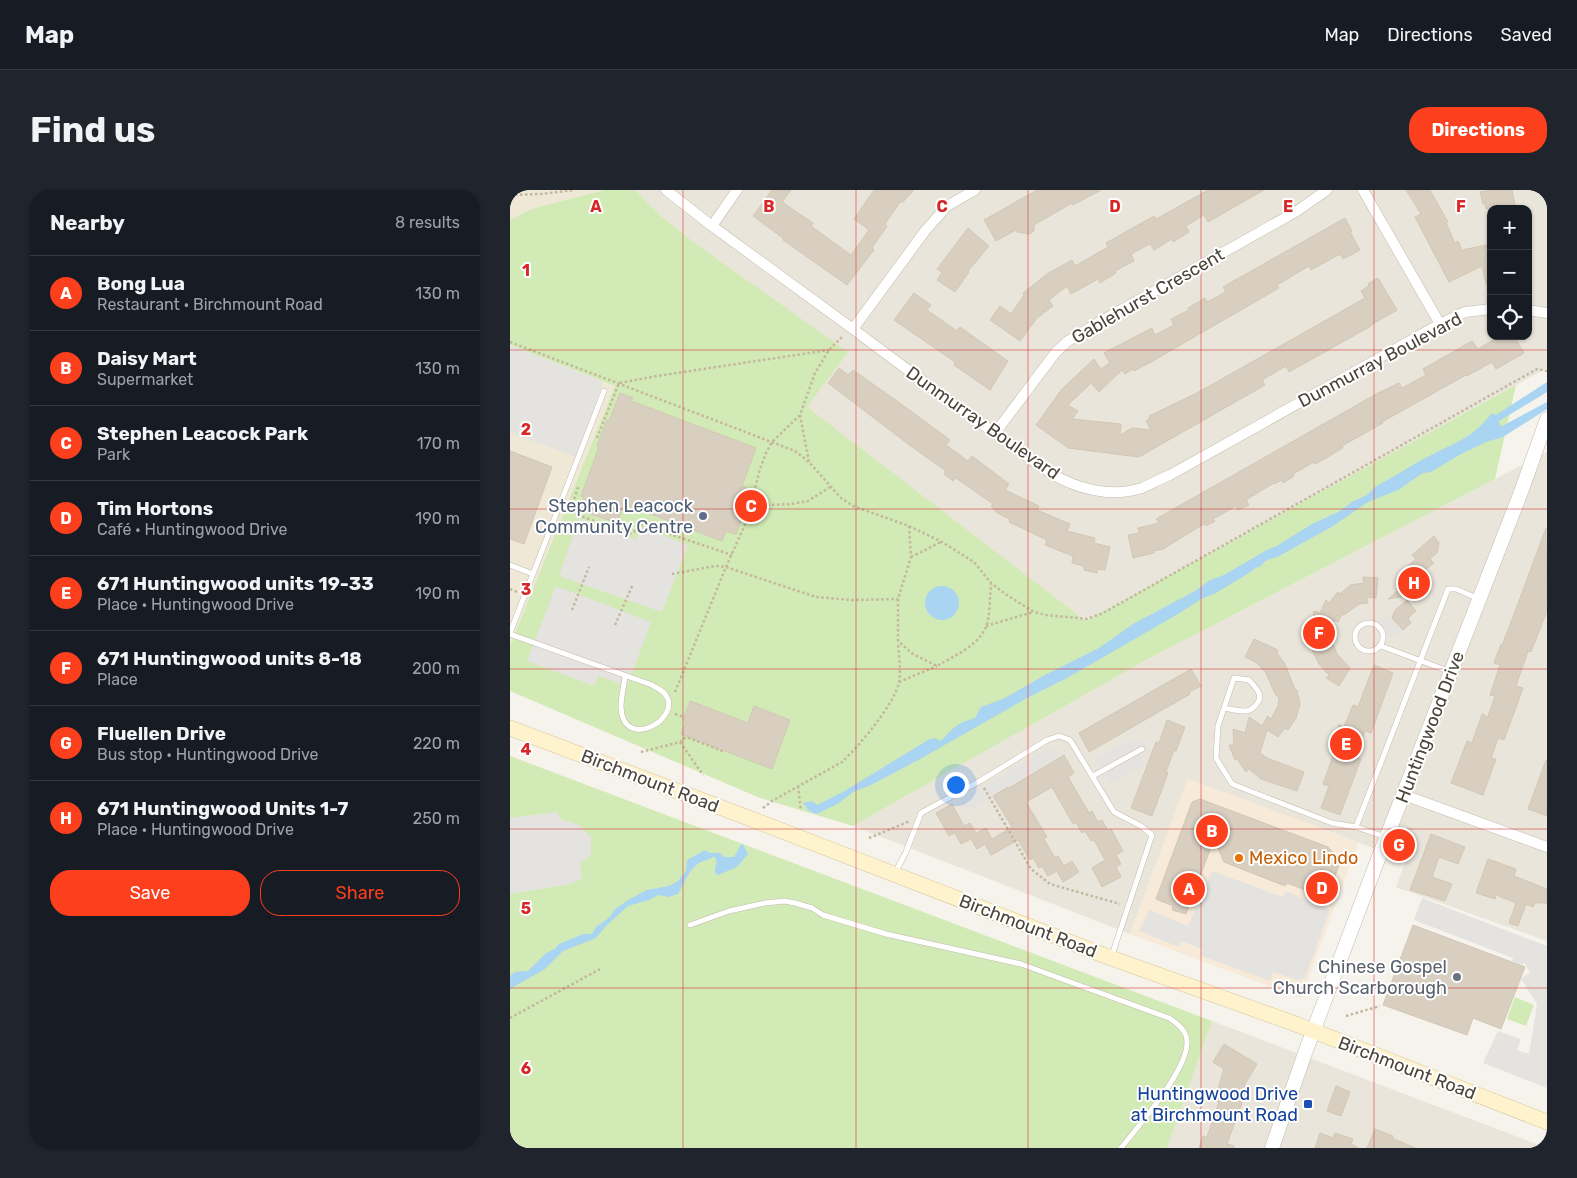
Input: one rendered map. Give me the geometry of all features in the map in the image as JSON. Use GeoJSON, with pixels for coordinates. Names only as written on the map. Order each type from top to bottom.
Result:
{"type":"FeatureCollection","features":[{"type":"Feature","properties":{"kind":"main road","name":"Birchmount Road"},"geometry":{"type":"LineString","coordinates":[[510,728],[750,818],[1111,958],[1313,1032],[1547,1122]]}},
{"type":"Feature","properties":{"kind":"street","name":"Dunmurray Boulevard"},"geometry":{"type":"LineString","coordinates":[[666,190],[940,394],[1049,472],[1071,484],[1094,491],[1111,492],[1139,488],[1170,475],[1440,324],[1465,312],[1487,309]]}},
{"type":"Feature","properties":{"kind":"street"},"geometry":{"type":"LineString","coordinates":[[712,226],[737,190]]}},
{"type":"Feature","properties":{"kind":"street"},"geometry":{"type":"LineString","coordinates":[[853,329],[925,231],[947,206],[976,190]]}},
{"type":"Feature","properties":{"kind":"street","name":"Gablehurst Crescent"},"geometry":{"type":"LineString","coordinates":[[995,433],[1056,352],[1068,341],[1297,211],[1328,190]]}},
{"type":"Feature","properties":{"kind":"street"},"geometry":{"type":"LineString","coordinates":[[1364,190],[1440,324]]}},
{"type":"Feature","properties":{"kind":"street"},"geometry":{"type":"LineString","coordinates":[[1532,310],[1547,312]]}},
{"type":"Feature","properties":{"kind":"street","name":"Huntingwood Drive"},"geometry":{"type":"LineString","coordinates":[[1272,1148],[1313,1032],[1521,492],[1547,419]]}},
{"type":"Feature","properties":{"kind":"street"},"geometry":{"type":"LineString","coordinates":[[1404,795],[1547,848]]}},
{"type":"Feature","properties":{"kind":"lane"},"geometry":{"type":"LineString","coordinates":[[604,391],[510,633],[652,685],[664,693],[668,707],[666,712],[657,724],[647,730],[637,730],[628,724],[623,717],[621,707],[625,676]]}},
{"type":"Feature","properties":{"kind":"lane"},"geometry":{"type":"LineString","coordinates":[[510,565],[533,574]]}},
{"type":"Feature","properties":{"kind":"lane"},"geometry":{"type":"LineString","coordinates":[[1356,828],[1448,588],[1456,589],[1480,599]]}},
{"type":"Feature","properties":{"kind":"lane"},"geometry":{"type":"LineString","coordinates":[[1371,623],[1380,627],[1384,636],[1381,646],[1373,651],[1363,650],[1356,643],[1356,633],[1362,626],[1371,623]]}},
{"type":"Feature","properties":{"kind":"lane"},"geometry":{"type":"LineString","coordinates":[[1381,646],[1451,672]]}},
{"type":"Feature","properties":{"kind":"lane"},"geometry":{"type":"LineString","coordinates":[[1224,708],[1244,711],[1252,710],[1260,696],[1258,689],[1249,680],[1234,678],[1224,708],[1218,726],[1216,758],[1232,784],[1332,823],[1387,837]]}},
{"type":"Feature","properties":{"kind":"lane"},"geometry":{"type":"LineString","coordinates":[[894,875],[906,852],[921,813],[980,781],[1047,740],[1059,736],[1070,740],[1114,812],[1141,826],[1152,835],[1111,958]]}},
{"type":"Feature","properties":{"kind":"lane"},"geometry":{"type":"LineString","coordinates":[[1093,776],[1142,749]]}},
{"type":"Feature","properties":{"kind":"lane"},"geometry":{"type":"LineString","coordinates":[[690,925],[729,911],[765,903],[784,901],[796,903],[812,908],[822,915],[886,934],[1021,964],[1169,1018],[1179,1025],[1185,1033],[1187,1042],[1185,1053],[1169,1085],[1121,1148]]}},
{"type":"Feature","properties":{"kind":"path"},"geometry":{"type":"LineString","coordinates":[[510,195],[574,190]]}},
{"type":"Feature","properties":{"kind":"path"},"geometry":{"type":"LineString","coordinates":[[668,707],[747,520],[760,469],[772,442],[800,415],[815,373],[828,350],[837,340],[853,329]]}},
{"type":"Feature","properties":{"kind":"path"},"geometry":{"type":"LineString","coordinates":[[510,342],[795,451],[809,462],[841,498],[853,506],[908,526],[942,542],[974,562],[992,583],[1034,612],[1046,615],[1087,618],[1103,613],[1537,369],[1547,371]]}},
{"type":"Feature","properties":{"kind":"path"},"geometry":{"type":"LineString","coordinates":[[620,383],[828,350]]}},
{"type":"Feature","properties":{"kind":"path"},"geometry":{"type":"LineString","coordinates":[[594,445],[620,383]]}},
{"type":"Feature","properties":{"kind":"path"},"geometry":{"type":"LineString","coordinates":[[800,415],[809,462]]}},
{"type":"Feature","properties":{"kind":"path"},"geometry":{"type":"LineString","coordinates":[[580,480],[572,506],[581,516],[629,534],[634,532],[639,525],[643,525],[732,555]]}},
{"type":"Feature","properties":{"kind":"path"},"geometry":{"type":"LineString","coordinates":[[752,506],[808,501],[830,487]]}},
{"type":"Feature","properties":{"kind":"path"},"geometry":{"type":"LineString","coordinates":[[750,818],[772,801],[842,762],[851,754],[883,713],[896,692],[899,682],[898,599],[911,558],[911,541],[908,526]]}},
{"type":"Feature","properties":{"kind":"path"},"geometry":{"type":"LineString","coordinates":[[911,558],[942,542]]}},
{"type":"Feature","properties":{"kind":"path"},"geometry":{"type":"LineString","coordinates":[[672,574],[715,566],[726,567],[816,597],[852,600],[898,599]]}},
{"type":"Feature","properties":{"kind":"path"},"geometry":{"type":"LineString","coordinates":[[572,610],[589,567]]}},
{"type":"Feature","properties":{"kind":"path"},"geometry":{"type":"LineString","coordinates":[[899,682],[937,666],[967,648],[978,638],[986,626],[992,583]]}},
{"type":"Feature","properties":{"kind":"path"},"geometry":{"type":"LineString","coordinates":[[615,625],[633,584]]}},
{"type":"Feature","properties":{"kind":"path"},"geometry":{"type":"LineString","coordinates":[[986,626],[1034,612]]}},
{"type":"Feature","properties":{"kind":"path"},"geometry":{"type":"LineString","coordinates":[[898,641],[913,654],[937,666]]}},
{"type":"Feature","properties":{"kind":"path"},"geometry":{"type":"LineString","coordinates":[[641,752],[680,742],[686,737],[726,752]]}},
{"type":"Feature","properties":{"kind":"path"},"geometry":{"type":"LineString","coordinates":[[680,742],[703,776]]}},
{"type":"Feature","properties":{"kind":"path"},"geometry":{"type":"LineString","coordinates":[[980,781],[1031,869],[1050,884],[1128,906]]}},
{"type":"Feature","properties":{"kind":"path"},"geometry":{"type":"LineString","coordinates":[[798,786],[801,811]]}},
{"type":"Feature","properties":{"kind":"path"},"geometry":{"type":"LineString","coordinates":[[869,838],[907,821],[916,822]]}},
{"type":"Feature","properties":{"kind":"path"},"geometry":{"type":"LineString","coordinates":[[510,1018],[602,968]]}},
{"type":"Feature","properties":{"kind":"path"},"geometry":{"type":"LineString","coordinates":[[1346,1016],[1380,1006]]}},
{"type":"Feature","properties":{"kind":"shaded area"},"geometry":{"type":"Polygon","coordinates":[[[510,190],[604,190],[531,209],[510,220],[510,190]]]}},
{"type":"Feature","properties":{"kind":"shaded area"},"geometry":{"type":"Polygon","coordinates":[[[635,190],[1547,190],[1547,368],[1086,621],[806,407],[847,352],[699,246],[661,216],[635,190]]]}},
{"type":"Feature","properties":{"kind":"shaded area"},"geometry":{"type":"Polygon","coordinates":[[[510,345],[615,386],[510,646],[510,345]]]}},
{"type":"Feature","properties":{"kind":"shaded area"},"geometry":{"type":"Polygon","coordinates":[[[510,345],[603,382],[577,457],[510,433],[510,345]]]}},
{"type":"Feature","properties":{"kind":"shaded area"},"geometry":{"type":"Polygon","coordinates":[[[1547,452],[1547,941],[1396,887],[1406,860],[1188,779],[1130,934],[853,826],[1148,659],[1547,452]]]}},
{"type":"Feature","properties":{"kind":"shaded area"},"geometry":{"type":"Polygon","coordinates":[[[579,518],[636,540],[642,527],[688,545],[662,612],[559,576],[579,518]]]}},
{"type":"Feature","properties":{"kind":"shaded area"},"geometry":{"type":"Polygon","coordinates":[[[556,586],[651,622],[627,686],[599,676],[594,686],[527,661],[556,586]]]}},
{"type":"Feature","properties":{"kind":"shaded area"},"geometry":{"type":"Polygon","coordinates":[[[1388,615],[1402,631],[1390,638],[1377,621],[1388,615]]]}},
{"type":"Feature","properties":{"kind":"shaded area"},"geometry":{"type":"Polygon","coordinates":[[[1132,738],[1136,743],[1144,739],[1150,750],[1140,755],[1146,765],[1111,784],[1096,758],[1132,738]]]}},
{"type":"Feature","properties":{"kind":"shaded area"},"geometry":{"type":"Polygon","coordinates":[[[1052,746],[1059,757],[967,812],[960,800],[1052,746]]]}},
{"type":"Feature","properties":{"kind":"shaded area"},"geometry":{"type":"Polygon","coordinates":[[[1188,779],[1359,842],[1301,998],[1130,934],[1188,779]]]}},
{"type":"Feature","properties":{"kind":"shaded area"},"geometry":{"type":"Polygon","coordinates":[[[557,812],[560,819],[579,825],[591,837],[591,856],[580,863],[582,879],[570,884],[510,894],[510,818],[557,812]]]}},
{"type":"Feature","properties":{"kind":"shaded area"},"geometry":{"type":"Polygon","coordinates":[[[1212,871],[1283,897],[1286,891],[1330,910],[1305,978],[1297,980],[1273,972],[1270,981],[1200,955],[1202,949],[1181,941],[1179,947],[1139,931],[1149,910],[1188,926],[1212,871]]]}},
{"type":"Feature","properties":{"kind":"shaded area"},"geometry":{"type":"Polygon","coordinates":[[[1422,898],[1547,946],[1547,1088],[1483,1063],[1498,1031],[1521,1039],[1517,1050],[1529,1054],[1537,1004],[1521,979],[1530,972],[1524,963],[1522,965],[1512,961],[1513,958],[1414,920],[1422,898]]]}},
{"type":"Feature","properties":{"kind":"shaded area"},"geometry":{"type":"Polygon","coordinates":[[[1212,1021],[1547,1148],[1167,1148],[1212,1021]]]}},
{"type":"Feature","properties":{"kind":"green space"},"geometry":{"type":"Polygon","coordinates":[[[604,190],[635,190],[661,216],[699,246],[848,352],[807,407],[1086,621],[1516,385],[1495,479],[1148,659],[853,826],[760,798],[510,691],[510,646],[615,386],[510,345],[510,220],[531,209],[604,190]]]}},
{"type":"Feature","properties":{"kind":"green space"},"geometry":{"type":"Polygon","coordinates":[[[510,756],[1212,1021],[1167,1148],[510,1148],[510,756]]]}},
{"type":"Feature","properties":{"kind":"green space"},"geometry":{"type":"Polygon","coordinates":[[[1515,997],[1534,1005],[1526,1026],[1507,1019],[1515,997]]]}},
{"type":"Feature","properties":{"kind":"water"},"geometry":{"type":"Polygon","coordinates":[[[1547,382],[1547,392],[1499,421],[1500,425],[1502,426],[1547,402],[1547,409],[1503,437],[1486,442],[1461,454],[1431,472],[1423,473],[1398,490],[1368,502],[1333,526],[1279,556],[1265,561],[1261,566],[1216,593],[1201,599],[1067,678],[1027,698],[920,759],[869,786],[853,792],[839,803],[817,814],[809,811],[803,803],[812,801],[817,805],[843,792],[928,740],[934,738],[941,741],[956,726],[975,718],[981,707],[1003,699],[1099,648],[1133,624],[1195,591],[1210,580],[1224,575],[1312,524],[1340,511],[1352,502],[1367,495],[1375,487],[1466,437],[1479,428],[1492,413],[1496,415],[1547,382]]]}},
{"type":"Feature","properties":{"kind":"water"},"geometry":{"type":"Polygon","coordinates":[[[942,586],[954,591],[959,603],[954,615],[942,620],[930,615],[925,603],[930,591],[942,586]]]}},
{"type":"Feature","properties":{"kind":"water"},"geometry":{"type":"Polygon","coordinates":[[[742,843],[748,854],[737,867],[718,875],[715,873],[717,863],[715,857],[699,863],[690,873],[678,894],[668,897],[658,895],[649,900],[628,906],[596,938],[563,951],[545,969],[510,989],[510,976],[515,972],[528,971],[546,953],[555,949],[559,944],[583,934],[592,934],[596,927],[610,917],[614,910],[628,900],[647,890],[669,886],[678,881],[686,871],[687,860],[705,850],[710,853],[720,853],[724,857],[734,857],[742,843]]]}},
{"type":"Feature","properties":{"kind":"building"},"geometry":{"type":"Polygon","coordinates":[[[772,190],[791,190],[782,202],[813,223],[811,226],[851,255],[869,230],[854,219],[874,190],[914,190],[902,203],[901,201],[885,224],[887,226],[872,248],[874,250],[847,285],[783,240],[753,216],[772,190]]]}},
{"type":"Feature","properties":{"kind":"building"},"geometry":{"type":"Polygon","coordinates":[[[1037,190],[1101,190],[1073,205],[1072,203],[1034,225],[1034,231],[1029,234],[1017,232],[1016,230],[996,241],[984,220],[1037,190]]]}},
{"type":"Feature","properties":{"kind":"building"},"geometry":{"type":"Polygon","coordinates":[[[1208,190],[1264,190],[1208,222],[1204,215],[1186,226],[1189,232],[1173,242],[1172,239],[1154,250],[1150,244],[1131,254],[1134,261],[1115,271],[1116,273],[1100,283],[1098,279],[1071,294],[1067,286],[1049,300],[1053,306],[1037,318],[1020,341],[990,320],[1000,306],[1011,314],[1024,295],[1023,293],[1047,274],[1072,260],[1075,266],[1108,247],[1106,243],[1154,216],[1156,219],[1208,190]]]}},
{"type":"Feature","properties":{"kind":"building"},"geometry":{"type":"Polygon","coordinates":[[[1406,190],[1430,190],[1448,222],[1446,223],[1455,243],[1458,241],[1462,250],[1487,245],[1487,284],[1482,266],[1449,282],[1415,217],[1421,214],[1406,190]]]}},
{"type":"Feature","properties":{"kind":"building"},"geometry":{"type":"Polygon","coordinates":[[[1512,190],[1515,205],[1487,205],[1486,209],[1480,192],[1512,190]]]}},
{"type":"Feature","properties":{"kind":"building"},"geometry":{"type":"Polygon","coordinates":[[[1345,218],[1360,250],[1343,259],[1340,254],[1311,270],[1309,266],[1277,285],[1279,288],[1151,362],[1125,374],[1122,370],[1099,392],[1091,383],[1068,405],[1078,411],[1072,419],[1121,424],[1120,435],[1132,428],[1151,430],[1146,421],[1150,418],[1149,416],[1197,393],[1365,298],[1361,291],[1378,278],[1397,310],[1289,372],[1286,366],[1262,380],[1265,385],[1139,457],[1068,448],[1036,425],[1062,389],[1094,359],[1101,369],[1110,363],[1104,353],[1152,328],[1155,335],[1174,325],[1171,319],[1189,310],[1188,308],[1205,298],[1207,302],[1226,292],[1223,287],[1345,218]]]}},
{"type":"Feature","properties":{"kind":"building"},"geometry":{"type":"Polygon","coordinates":[[[968,228],[989,246],[968,271],[955,292],[937,280],[942,272],[937,269],[968,228]]]}},
{"type":"Feature","properties":{"kind":"building"},"geometry":{"type":"Polygon","coordinates":[[[914,293],[931,305],[927,310],[957,331],[960,327],[1008,361],[990,390],[954,365],[955,362],[894,320],[914,293]]]}},
{"type":"Feature","properties":{"kind":"building"},"geometry":{"type":"Polygon","coordinates":[[[1493,340],[1503,340],[1504,342],[1516,340],[1524,353],[1496,369],[1492,362],[1466,375],[1382,422],[1326,458],[1315,464],[1314,462],[1293,474],[1294,476],[1283,483],[1282,480],[1274,483],[1246,500],[1249,505],[1238,510],[1236,506],[1213,519],[1215,521],[1206,526],[1205,524],[1202,525],[1163,549],[1133,558],[1128,535],[1139,533],[1138,528],[1159,523],[1156,519],[1378,393],[1399,383],[1402,388],[1426,375],[1423,369],[1472,341],[1478,349],[1493,340]]]}},
{"type":"Feature","properties":{"kind":"building"},"geometry":{"type":"Polygon","coordinates":[[[839,368],[848,375],[853,370],[904,406],[950,440],[946,445],[968,461],[972,456],[1009,484],[1005,490],[1039,506],[1037,510],[1070,524],[1067,531],[1095,538],[1094,543],[1110,547],[1105,570],[1098,569],[1097,573],[1084,570],[1084,566],[1072,563],[1073,556],[1045,545],[1047,540],[1009,522],[1010,519],[997,513],[991,506],[993,504],[956,478],[953,481],[944,474],[946,471],[828,383],[839,368]]]}},
{"type":"Feature","properties":{"kind":"building"},"geometry":{"type":"Polygon","coordinates":[[[620,393],[633,398],[631,401],[756,448],[742,486],[753,491],[736,534],[726,531],[722,541],[624,504],[617,523],[579,510],[584,497],[581,496],[599,447],[597,446],[620,393]]]}},
{"type":"Feature","properties":{"kind":"building"},"geometry":{"type":"Polygon","coordinates":[[[510,451],[552,467],[524,544],[510,539],[510,451]]]}},
{"type":"Feature","properties":{"kind":"building"},"geometry":{"type":"Polygon","coordinates":[[[1546,528],[1547,611],[1531,652],[1528,651],[1516,686],[1523,688],[1504,740],[1498,738],[1491,758],[1496,759],[1483,795],[1451,783],[1467,741],[1472,743],[1482,714],[1488,717],[1495,696],[1490,695],[1500,665],[1494,663],[1546,528]]]}},
{"type":"Feature","properties":{"kind":"building"},"geometry":{"type":"Polygon","coordinates":[[[1434,536],[1439,543],[1437,553],[1430,559],[1434,563],[1425,570],[1430,575],[1421,582],[1425,587],[1417,594],[1388,599],[1407,583],[1403,579],[1412,572],[1407,567],[1416,559],[1412,555],[1434,536]]]}},
{"type":"Feature","properties":{"kind":"building"},"geometry":{"type":"Polygon","coordinates":[[[1363,577],[1378,578],[1376,598],[1367,597],[1368,603],[1359,604],[1344,615],[1342,614],[1338,622],[1334,620],[1330,636],[1337,654],[1350,668],[1339,686],[1326,678],[1329,675],[1319,664],[1313,652],[1308,639],[1309,624],[1313,625],[1314,611],[1320,613],[1326,600],[1329,603],[1338,592],[1340,594],[1350,585],[1364,583],[1363,577]]]}},
{"type":"Feature","properties":{"kind":"building"},"geometry":{"type":"Polygon","coordinates":[[[1407,600],[1416,611],[1408,618],[1411,623],[1403,630],[1392,618],[1395,610],[1407,600]]]}},
{"type":"Feature","properties":{"kind":"building"},"geometry":{"type":"Polygon","coordinates":[[[1254,639],[1278,650],[1277,653],[1285,664],[1295,690],[1297,690],[1300,704],[1296,718],[1288,730],[1285,728],[1278,737],[1267,730],[1260,753],[1267,758],[1304,772],[1297,791],[1261,779],[1249,769],[1246,772],[1237,759],[1235,760],[1229,745],[1234,745],[1233,729],[1245,733],[1249,717],[1262,726],[1268,716],[1271,719],[1278,706],[1279,698],[1275,694],[1266,673],[1257,663],[1245,657],[1254,639]]]}},
{"type":"Feature","properties":{"kind":"building"},"geometry":{"type":"Polygon","coordinates":[[[1374,665],[1393,673],[1371,733],[1365,731],[1355,757],[1361,759],[1340,815],[1321,808],[1329,786],[1323,784],[1335,750],[1330,748],[1339,725],[1344,727],[1353,705],[1358,707],[1374,665]]]}},
{"type":"Feature","properties":{"kind":"building"},"geometry":{"type":"Polygon","coordinates":[[[1191,669],[1201,686],[1089,752],[1079,733],[1191,669]]]}},
{"type":"Feature","properties":{"kind":"building"},"geometry":{"type":"Polygon","coordinates":[[[690,701],[748,723],[754,706],[790,720],[772,769],[681,734],[686,721],[683,720],[690,701]]]}},
{"type":"Feature","properties":{"kind":"building"},"geometry":{"type":"Polygon","coordinates":[[[1167,720],[1185,727],[1176,751],[1174,750],[1166,772],[1168,773],[1152,816],[1131,808],[1156,742],[1159,743],[1167,720]]]}},
{"type":"Feature","properties":{"kind":"building"},"geometry":{"type":"Polygon","coordinates":[[[1064,755],[1074,773],[1068,777],[1089,813],[1092,811],[1098,822],[1102,820],[1108,831],[1111,829],[1123,851],[1116,855],[1121,864],[1116,867],[1121,877],[1102,887],[1092,868],[1105,860],[1094,840],[1091,841],[1085,831],[1082,833],[1076,822],[1073,824],[1052,787],[1026,802],[1047,837],[1044,839],[1055,858],[1058,856],[1064,866],[1072,861],[1079,872],[1063,882],[1057,871],[1048,876],[1042,866],[1039,868],[1033,858],[1030,860],[1018,840],[991,855],[985,844],[977,849],[971,839],[961,844],[955,833],[949,836],[936,813],[952,804],[964,826],[970,823],[976,833],[986,828],[992,839],[1012,827],[993,796],[1064,755]]]}},
{"type":"Feature","properties":{"kind":"building"},"geometry":{"type":"Polygon","coordinates":[[[1547,761],[1547,816],[1528,809],[1547,761]]]}},
{"type":"Feature","properties":{"kind":"building"},"geometry":{"type":"Polygon","coordinates":[[[1200,799],[1328,847],[1341,860],[1327,898],[1287,883],[1285,886],[1224,862],[1214,839],[1186,914],[1172,910],[1173,906],[1156,899],[1192,802],[1200,799]]]}},
{"type":"Feature","properties":{"kind":"building"},"geometry":{"type":"Polygon","coordinates":[[[1431,834],[1465,847],[1458,864],[1439,857],[1432,877],[1452,884],[1445,901],[1410,890],[1431,834]]]}},
{"type":"Feature","properties":{"kind":"building"},"geometry":{"type":"Polygon","coordinates":[[[1488,859],[1516,869],[1514,876],[1547,889],[1547,903],[1535,903],[1533,907],[1526,904],[1518,926],[1509,923],[1516,903],[1496,895],[1495,899],[1476,893],[1488,859]]]}},
{"type":"Feature","properties":{"kind":"building","name":"Chinese Gospel Church Scarborough"},"geometry":{"type":"Polygon","coordinates":[[[1413,925],[1525,967],[1501,1029],[1473,1018],[1467,1035],[1383,1005],[1413,925]]]}},
{"type":"Feature","properties":{"kind":"building"},"geometry":{"type":"Polygon","coordinates":[[[1224,1044],[1257,1064],[1244,1086],[1248,1087],[1227,1144],[1234,1146],[1234,1148],[1199,1148],[1203,1136],[1207,1137],[1219,1102],[1214,1101],[1224,1069],[1213,1062],[1224,1044]]]}},
{"type":"Feature","properties":{"kind":"building"},"geometry":{"type":"Polygon","coordinates":[[[1336,1086],[1350,1092],[1341,1116],[1327,1111],[1336,1086]]]}},
{"type":"Feature","properties":{"kind":"building"},"geometry":{"type":"Polygon","coordinates":[[[1375,1129],[1393,1136],[1392,1138],[1415,1148],[1367,1148],[1375,1129]]]}},
{"type":"Feature","properties":{"kind":"building"},"geometry":{"type":"Polygon","coordinates":[[[1320,1133],[1333,1138],[1335,1133],[1353,1139],[1351,1144],[1357,1148],[1315,1148],[1320,1133]]]}},
{"type":"Feature","properties":{"kind":"place","name":"Stephen Leacock Park"},"geometry":{"type":"Point","coordinates":[751,506]}},
{"type":"Feature","properties":{"kind":"place","name":"Stephen Leacock Community Centre"},"geometry":{"type":"Point","coordinates":[703,516]}},
{"type":"Feature","properties":{"kind":"place","name":"671 Huntingwood Units 1-7"},"geometry":{"type":"Point","coordinates":[1414,583]}},
{"type":"Feature","properties":{"kind":"place","name":"671 Huntingwood units 8-18"},"geometry":{"type":"Point","coordinates":[1319,633]}},
{"type":"Feature","properties":{"kind":"place","name":"671 Huntingwood units 19-33"},"geometry":{"type":"Point","coordinates":[1346,744]}},
{"type":"Feature","properties":{"kind":"place","name":"Daisy Mart"},"geometry":{"type":"Point","coordinates":[1212,831]}},
{"type":"Feature","properties":{"kind":"place","name":"Fluellen Drive"},"geometry":{"type":"Point","coordinates":[1399,845]}},
{"type":"Feature","properties":{"kind":"place","name":"Mexico Lindo"},"geometry":{"type":"Point","coordinates":[1239,858]}},
{"type":"Feature","properties":{"kind":"place","name":"Tim Hortons"},"geometry":{"type":"Point","coordinates":[1322,888]}},
{"type":"Feature","properties":{"kind":"place","name":"Bong Lua"},"geometry":{"type":"Point","coordinates":[1189,889]}},
{"type":"Feature","properties":{"kind":"place","name":"Chinese Gospel Church Scarborough"},"geometry":{"type":"Point","coordinates":[1457,977]}},
{"type":"Feature","properties":{"kind":"place","name":"Huntingwood Drive at Birchmount Road"},"geometry":{"type":"Point","coordinates":[1308,1104]}}]}
